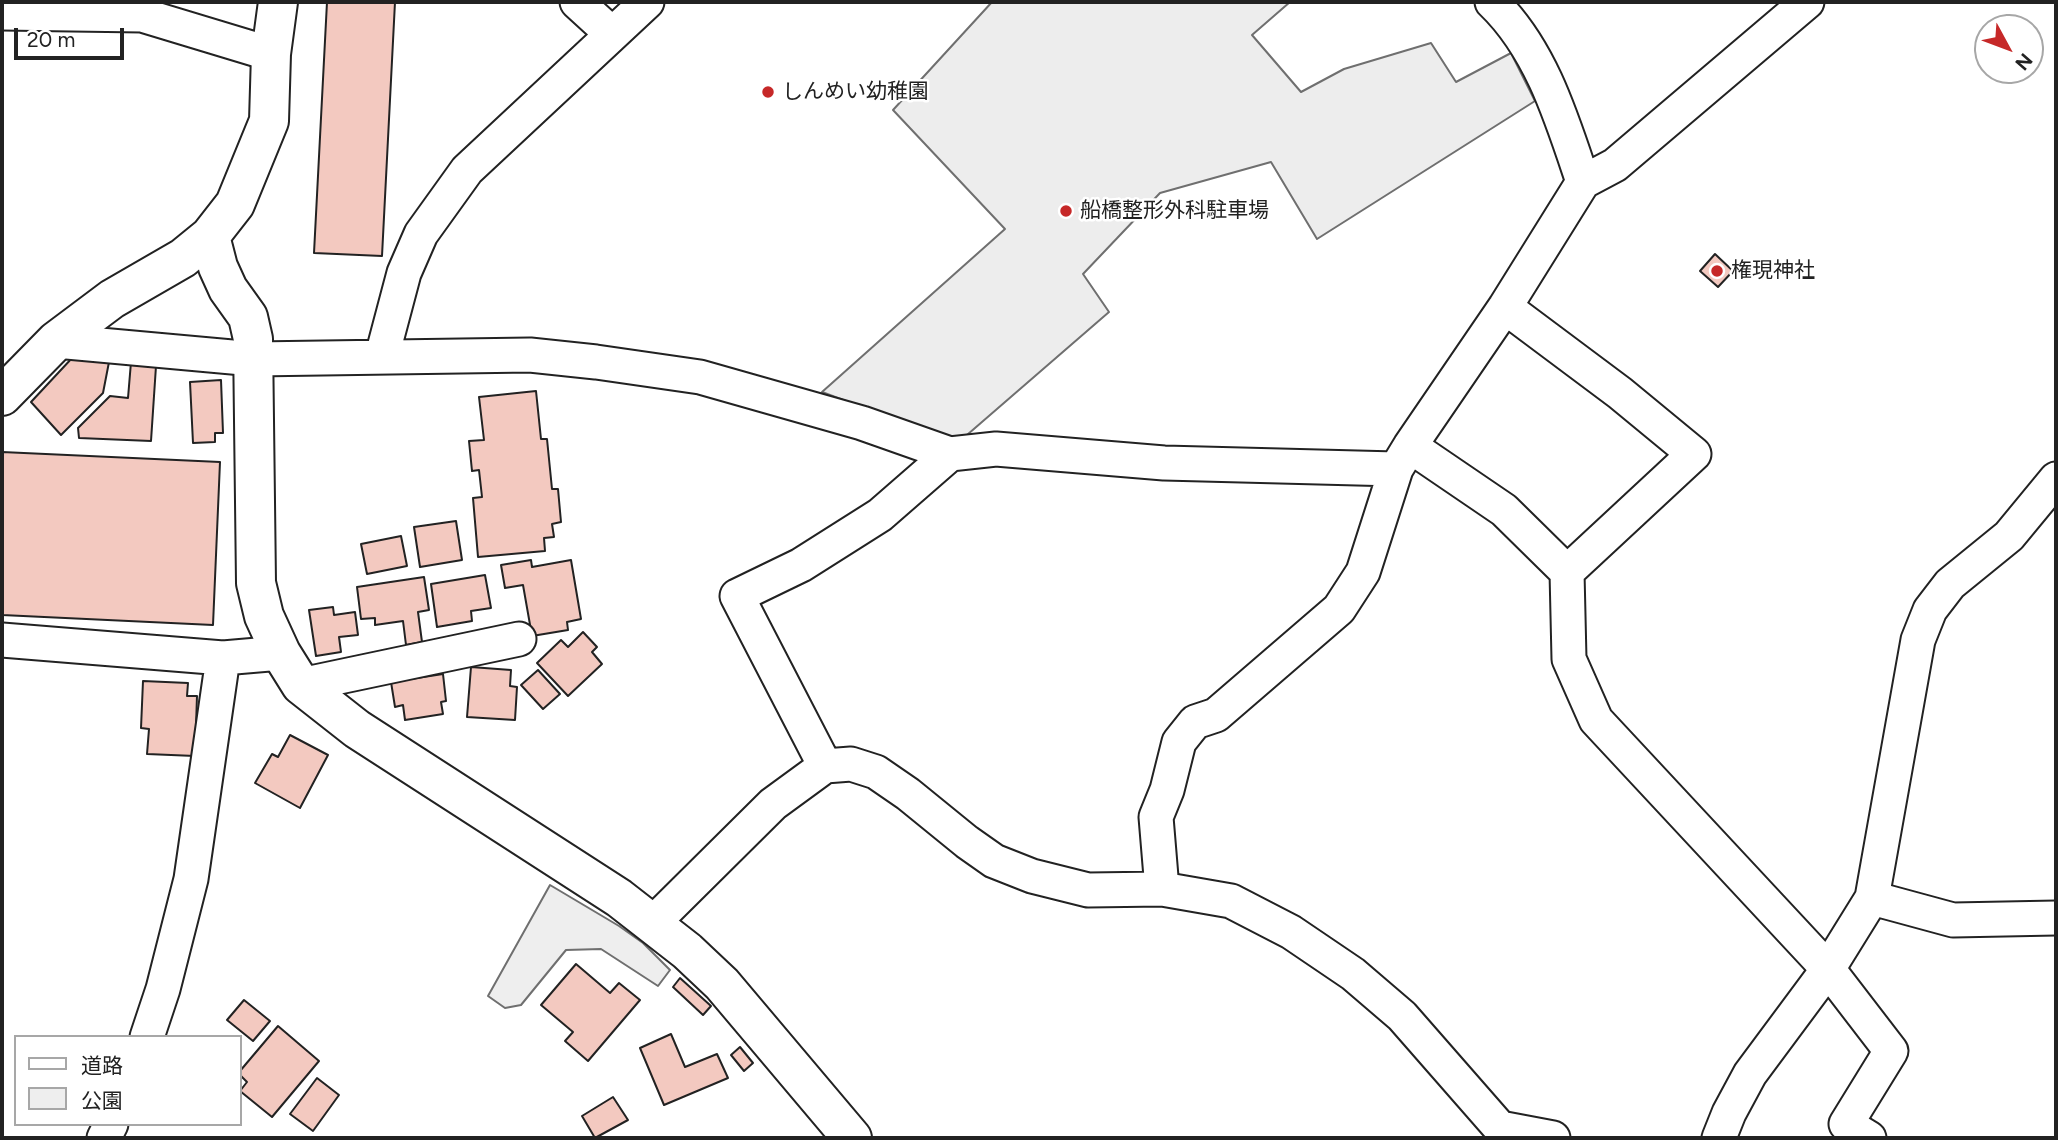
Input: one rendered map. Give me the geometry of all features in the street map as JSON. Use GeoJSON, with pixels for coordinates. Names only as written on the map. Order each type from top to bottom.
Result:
{"type":"FeatureCollection","features":[{"type":"Feature","properties":{"kind":"street"},"geometry":{"type":"LineString","coordinates":[[2,396],[56,341],[112,299],[184,258],[211,236],[235,204],[269,121],[271,54],[278,2]]}},
{"type":"Feature","properties":{"kind":"street"},"geometry":{"type":"LineString","coordinates":[[577,2],[612,34]]}},
{"type":"Feature","properties":{"kind":"street"},"geometry":{"type":"LineString","coordinates":[[382,356],[404,274],[421,234],[467,170],[647,2]]}},
{"type":"Feature","properties":{"kind":"street"},"geometry":{"type":"LineString","coordinates":[[1492,2],[1500,9],[1530,52],[1557,104],[1583,182]]}},
{"type":"Feature","properties":{"kind":"street"},"geometry":{"type":"LineString","coordinates":[[1162,889],[1156,817],[1167,790],[1179,741],[1195,722],[1216,715],[1339,609],[1363,572],[1403,458],[1505,307],[1583,182],[1615,165],[1807,2]]}},
{"type":"Feature","properties":{"kind":"street"},"geometry":{"type":"LineString","coordinates":[[2,13],[142,15],[271,54]]}},
{"type":"Feature","properties":{"kind":"street"},"geometry":{"type":"LineString","coordinates":[[211,236],[218,267],[228,289],[248,317],[253,339],[256,583],[264,616],[281,653],[301,685],[357,729],[619,898],[687,951],[722,984],[852,1138]]}},
{"type":"Feature","properties":{"kind":"street"},"geometry":{"type":"LineString","coordinates":[[1505,307],[1620,393],[1695,454],[1567,572]]}},
{"type":"Feature","properties":{"kind":"street"},"geometry":{"type":"LineString","coordinates":[[56,341],[254,359],[530,355],[700,377],[862,423],[950,454],[996,449],[1164,463],[1403,458],[1504,510],[1567,572],[1569,659],[1597,720],[1828,969],[1891,1051],[1846,1124],[1869,1138]]}},
{"type":"Feature","properties":{"kind":"street"},"geometry":{"type":"LineString","coordinates":[[825,766],[737,596],[801,565],[880,515],[950,454]]}},
{"type":"Feature","properties":{"kind":"street"},"geometry":{"type":"LineString","coordinates":[[1719,1138],[1750,1074],[1828,969],[1872,898],[1918,640],[1930,610],[1950,583],[2009,536],[2056,479]]}},
{"type":"Feature","properties":{"kind":"street"},"geometry":{"type":"LineString","coordinates":[[301,685],[519,639]]}},
{"type":"Feature","properties":{"kind":"street"},"geometry":{"type":"LineString","coordinates":[[2,640],[223,658],[281,653]]}},
{"type":"Feature","properties":{"kind":"street"},"geometry":{"type":"LineString","coordinates":[[148,1035],[163,989],[191,879],[223,658]]}},
{"type":"Feature","properties":{"kind":"street"},"geometry":{"type":"LineString","coordinates":[[652,924],[773,804],[825,766],[851,764],[876,772],[994,861],[1032,876],[1088,890],[1162,889],[1231,901],[1292,932],[1353,974],[1402,1016],[1500,1128],[1553,1138]]}},
{"type":"Feature","properties":{"kind":"street"},"geometry":{"type":"LineString","coordinates":[[1872,898],[1953,920],[2056,918]]}},
{"type":"Feature","properties":{"kind":"green space"},"geometry":{"type":"Polygon","coordinates":[[[550,885],[643,943],[670,970],[658,986],[601,949],[566,950],[521,1005],[505,1008],[488,996],[550,885]]]}},
{"type":"Feature","properties":{"kind":"shaded area","name":"船橋整形外科駐車場"},"geometry":{"type":"Polygon","coordinates":[[[992,2],[1290,2],[1252,35],[1301,92],[1344,69],[1431,43],[1456,82],[1511,53],[1535,101],[1317,239],[1271,162],[1160,193],[1083,274],[1109,312],[960,441],[934,434],[822,392],[1005,229],[893,110],[992,2]]]}},
{"type":"Feature","properties":{"kind":"building"},"geometry":{"type":"Polygon","coordinates":[[[327,2],[395,2],[382,256],[314,253],[327,2]]]}},
{"type":"Feature","properties":{"kind":"building"},"geometry":{"type":"Polygon","coordinates":[[[1715,254],[1733,271],[1718,287],[1700,271],[1715,254]]]}},
{"type":"Feature","properties":{"kind":"building"},"geometry":{"type":"Polygon","coordinates":[[[73,357],[109,362],[103,393],[61,435],[31,402],[73,357]]]}},
{"type":"Feature","properties":{"kind":"building"},"geometry":{"type":"Polygon","coordinates":[[[131,362],[156,366],[151,441],[79,438],[78,428],[110,396],[128,398],[131,362]]]}},
{"type":"Feature","properties":{"kind":"building"},"geometry":{"type":"Polygon","coordinates":[[[221,380],[223,433],[215,433],[215,442],[193,443],[190,382],[221,380]]]}},
{"type":"Feature","properties":{"kind":"building"},"geometry":{"type":"Polygon","coordinates":[[[536,391],[541,439],[547,439],[552,489],[558,489],[561,522],[552,524],[554,537],[544,538],[545,551],[478,557],[473,498],[482,497],[479,470],[472,471],[469,441],[484,440],[479,397],[536,391]]]}},
{"type":"Feature","properties":{"kind":"building"},"geometry":{"type":"Polygon","coordinates":[[[2,452],[220,462],[213,625],[2,615],[2,452]]]}},
{"type":"Feature","properties":{"kind":"building"},"geometry":{"type":"Polygon","coordinates":[[[456,521],[462,560],[420,567],[414,527],[456,521]]]}},
{"type":"Feature","properties":{"kind":"building"},"geometry":{"type":"Polygon","coordinates":[[[401,536],[407,566],[367,574],[361,544],[401,536]]]}},
{"type":"Feature","properties":{"kind":"building"},"geometry":{"type":"Polygon","coordinates":[[[531,560],[532,567],[571,560],[581,619],[567,622],[568,630],[532,636],[523,585],[505,588],[501,565],[531,560]]]}},
{"type":"Feature","properties":{"kind":"building"},"geometry":{"type":"Polygon","coordinates":[[[485,575],[491,608],[471,611],[472,621],[437,627],[431,584],[485,575]]]}},
{"type":"Feature","properties":{"kind":"building"},"geometry":{"type":"Polygon","coordinates":[[[424,577],[429,610],[418,612],[422,642],[406,645],[403,621],[375,625],[375,618],[361,619],[357,587],[424,577]]]}},
{"type":"Feature","properties":{"kind":"building"},"geometry":{"type":"Polygon","coordinates":[[[333,607],[334,615],[355,612],[358,635],[339,637],[341,652],[316,656],[309,610],[333,607]]]}},
{"type":"Feature","properties":{"kind":"building"},"geometry":{"type":"Polygon","coordinates":[[[583,632],[597,647],[592,652],[602,664],[568,696],[537,663],[561,640],[568,647],[583,632]]]}},
{"type":"Feature","properties":{"kind":"building"},"geometry":{"type":"Polygon","coordinates":[[[471,667],[511,670],[510,686],[517,687],[515,720],[467,717],[471,667]]]}},
{"type":"Feature","properties":{"kind":"building"},"geometry":{"type":"Polygon","coordinates":[[[538,670],[560,694],[543,709],[521,685],[538,670]]]}},
{"type":"Feature","properties":{"kind":"building"},"geometry":{"type":"Polygon","coordinates":[[[443,674],[446,701],[441,702],[443,714],[405,720],[403,705],[395,707],[391,682],[443,674]]]}},
{"type":"Feature","properties":{"kind":"building"},"geometry":{"type":"Polygon","coordinates":[[[143,681],[188,683],[187,696],[197,696],[195,756],[147,754],[149,729],[141,728],[143,681]]]}},
{"type":"Feature","properties":{"kind":"building"},"geometry":{"type":"Polygon","coordinates":[[[290,735],[328,755],[300,808],[255,783],[272,754],[278,757],[290,735]]]}},
{"type":"Feature","properties":{"kind":"building"},"geometry":{"type":"Polygon","coordinates":[[[576,964],[610,993],[619,983],[640,1000],[588,1061],[565,1041],[573,1032],[541,1005],[576,964]]]}},
{"type":"Feature","properties":{"kind":"building"},"geometry":{"type":"Polygon","coordinates":[[[680,978],[711,1006],[703,1015],[673,987],[680,978]]]}},
{"type":"Feature","properties":{"kind":"building"},"geometry":{"type":"Polygon","coordinates":[[[244,1000],[270,1021],[253,1041],[227,1020],[244,1000]]]}},
{"type":"Feature","properties":{"kind":"building"},"geometry":{"type":"Polygon","coordinates":[[[278,1026],[319,1061],[272,1117],[242,1093],[247,1082],[242,1077],[242,1069],[278,1026]]]}},
{"type":"Feature","properties":{"kind":"building"},"geometry":{"type":"Polygon","coordinates":[[[671,1034],[685,1067],[717,1054],[728,1078],[664,1105],[640,1048],[671,1034]]]}},
{"type":"Feature","properties":{"kind":"building"},"geometry":{"type":"Polygon","coordinates":[[[740,1047],[753,1063],[744,1071],[731,1055],[740,1047]]]}},
{"type":"Feature","properties":{"kind":"building"},"geometry":{"type":"Polygon","coordinates":[[[317,1078],[339,1095],[313,1131],[290,1114],[317,1078]]]}},
{"type":"Feature","properties":{"kind":"building"},"geometry":{"type":"Polygon","coordinates":[[[613,1097],[628,1120],[595,1138],[582,1116],[613,1097]]]}},
{"type":"Feature","properties":{"kind":"place","name":"しんめい幼稚園"},"geometry":{"type":"Point","coordinates":[768,92]}},
{"type":"Feature","properties":{"kind":"place","name":"船橋整形外科駐車場"},"geometry":{"type":"Point","coordinates":[1066,211]}},
{"type":"Feature","properties":{"kind":"place","name":"権現神社"},"geometry":{"type":"Point","coordinates":[1717,271]}}]}
